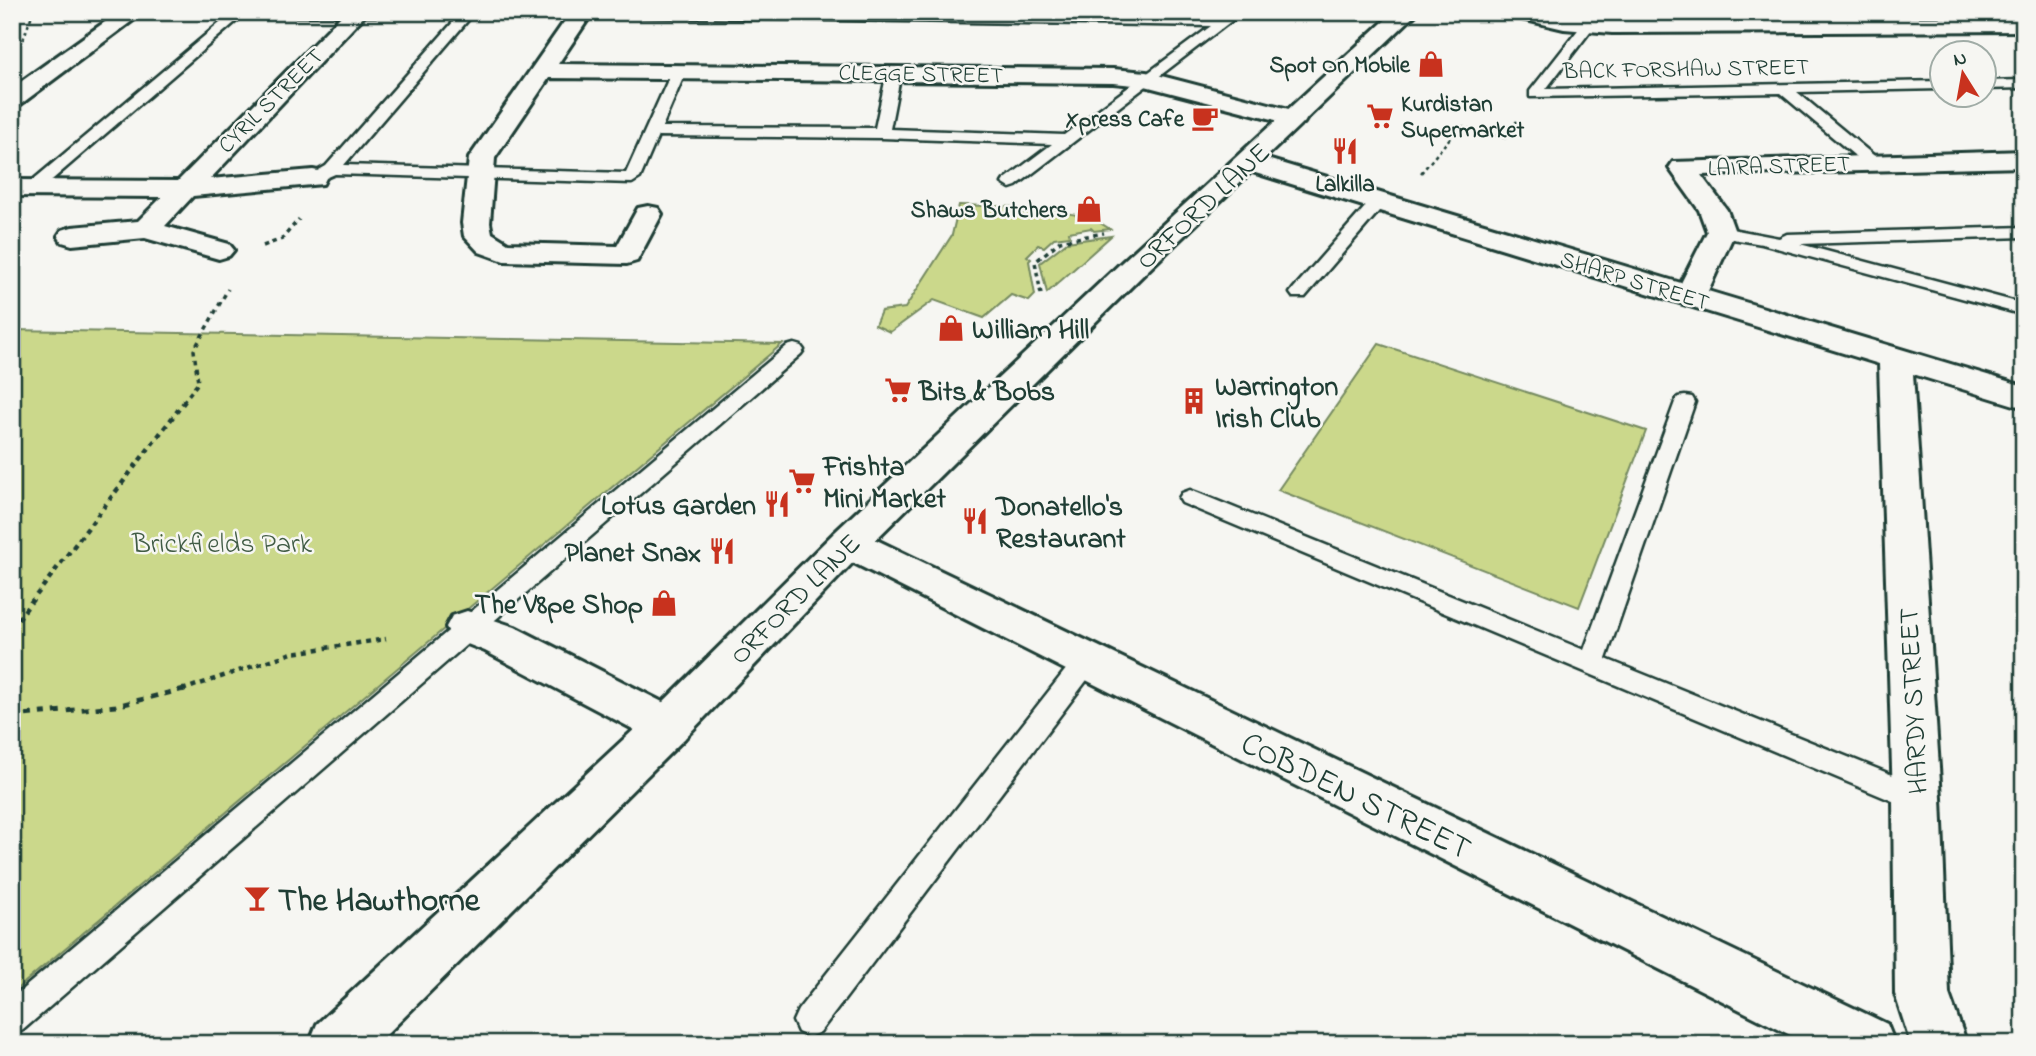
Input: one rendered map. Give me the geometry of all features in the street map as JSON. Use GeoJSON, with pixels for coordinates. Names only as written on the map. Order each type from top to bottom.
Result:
{"type":"FeatureCollection","features":[{"type":"Feature","properties":{"kind":"street"},"geometry":{"type":"LineString","coordinates":[[12,99],[133,12]]}},
{"type":"Feature","properties":{"kind":"street"},"geometry":{"type":"LineString","coordinates":[[583,12],[482,158],[476,223],[478,236],[489,246],[504,252],[627,256],[648,214]]}},
{"type":"Feature","properties":{"kind":"street","name":"ORFORD LANE"},"geometry":{"type":"LineString","coordinates":[[337,1044],[668,726],[848,543],[1407,12]]}},
{"type":"Feature","properties":{"kind":"street"},"geometry":{"type":"LineString","coordinates":[[1521,12],[1594,19],[2024,24]]}},
{"type":"Feature","properties":{"kind":"street","name":"CYRIL STREET"},"geometry":{"type":"LineString","coordinates":[[146,229],[356,13]]}},
{"type":"Feature","properties":{"kind":"street","name":"CLEGGE STREET"},"geometry":{"type":"LineString","coordinates":[[543,71],[1113,76],[1146,79],[1295,118]]}},
{"type":"Feature","properties":{"kind":"street","name":"LAIRA STREET"},"geometry":{"type":"LineString","coordinates":[[1721,232],[1713,210],[1682,168],[2024,159]]}},
{"type":"Feature","properties":{"kind":"street","name":"SHARP STREET"},"geometry":{"type":"LineString","coordinates":[[1248,162],[2024,397]]}},
{"type":"Feature","properties":{"kind":"street","name":"CYRIL STREET"},"geometry":{"type":"LineString","coordinates":[[183,188],[322,173]]}},
{"type":"Feature","properties":{"kind":"street"},"geometry":{"type":"LineString","coordinates":[[23,188],[183,188]]}},
{"type":"Feature","properties":{"kind":"street"},"geometry":{"type":"LineString","coordinates":[[72,236],[146,229],[230,252]]}},
{"type":"Feature","properties":{"kind":"street"},"geometry":{"type":"LineString","coordinates":[[1690,298],[1721,232]]}},
{"type":"Feature","properties":{"kind":"street","name":"HARDY STREET"},"geometry":{"type":"LineString","coordinates":[[1895,356],[1917,798],[1922,994],[1939,1044]]}},
{"type":"Feature","properties":{"kind":"street","name":"COBDEN STREET"},"geometry":{"type":"LineString","coordinates":[[848,543],[1867,1044]]}},
{"type":"Feature","properties":{"kind":"street"},"geometry":{"type":"LineString","coordinates":[[467,627],[500,639],[668,726]]}},
{"type":"Feature","properties":{"kind":"lane"},"geometry":{"type":"LineString","coordinates":[[23,188],[241,12]]}},
{"type":"Feature","properties":{"kind":"lane"},"geometry":{"type":"LineString","coordinates":[[278,12],[442,12]]}},
{"type":"Feature","properties":{"kind":"lane"},"geometry":{"type":"LineString","coordinates":[[322,173],[469,12]]}},
{"type":"Feature","properties":{"kind":"lane"},"geometry":{"type":"LineString","coordinates":[[583,12],[1223,22]]}},
{"type":"Feature","properties":{"kind":"lane"},"geometry":{"type":"LineString","coordinates":[[1010,183],[1237,12]]}},
{"type":"Feature","properties":{"kind":"lane","name":"BACK FORSHAW STREET"},"geometry":{"type":"LineString","coordinates":[[1535,94],[1594,19]]}},
{"type":"Feature","properties":{"kind":"lane"},"geometry":{"type":"LineString","coordinates":[[322,173],[479,173],[632,178],[679,71]]}},
{"type":"Feature","properties":{"kind":"lane"},"geometry":{"type":"LineString","coordinates":[[882,133],[894,72]]}},
{"type":"Feature","properties":{"kind":"lane"},"geometry":{"type":"LineString","coordinates":[[1997,85],[2024,84]]}},
{"type":"Feature","properties":{"kind":"lane","name":"BACK FORSHAW STREET"},"geometry":{"type":"LineString","coordinates":[[1535,94],[1927,85]]}},
{"type":"Feature","properties":{"kind":"lane"},"geometry":{"type":"LineString","coordinates":[[1783,88],[1872,162]]}},
{"type":"Feature","properties":{"kind":"lane"},"geometry":{"type":"LineString","coordinates":[[653,131],[882,133],[1067,140]]}},
{"type":"Feature","properties":{"kind":"lane"},"geometry":{"type":"LineString","coordinates":[[1299,293],[1386,203]]}},
{"type":"Feature","properties":{"kind":"lane"},"geometry":{"type":"LineString","coordinates":[[1721,232],[1763,239],[2024,310]]}},
{"type":"Feature","properties":{"kind":"lane"},"geometry":{"type":"LineString","coordinates":[[1763,239],[2024,232]]}},
{"type":"Feature","properties":{"kind":"lane"},"geometry":{"type":"LineString","coordinates":[[12,1019],[794,350]]}},
{"type":"Feature","properties":{"kind":"lane"},"geometry":{"type":"LineString","coordinates":[[1592,663],[1685,402]]}},
{"type":"Feature","properties":{"kind":"lane"},"geometry":{"type":"LineString","coordinates":[[1190,498],[1917,798]]}},
{"type":"Feature","properties":{"kind":"lane"},"geometry":{"type":"LineString","coordinates":[[809,1021],[1087,661]]}},
{"type":"Feature","properties":{"kind":"path"},"geometry":{"type":"LineString","coordinates":[[22,44],[33,12]]}},
{"type":"Feature","properties":{"kind":"path"},"geometry":{"type":"LineString","coordinates":[[1386,203],[1461,126],[1505,138],[1535,94]]}},
{"type":"Feature","properties":{"kind":"path"},"geometry":{"type":"LineString","coordinates":[[12,628],[198,383],[194,350],[224,300],[230,252],[282,239],[307,210]]}},
{"type":"Feature","properties":{"kind":"path"},"geometry":{"type":"LineString","coordinates":[[1044,297],[1040,291],[1035,262],[1060,240],[1112,232]]}},
{"type":"Feature","properties":{"kind":"path"},"geometry":{"type":"LineString","coordinates":[[12,716],[86,712],[191,688],[292,653],[343,642],[429,636],[467,627]]}},
{"type":"Feature","properties":{"kind":"green space"},"geometry":{"type":"Polygon","coordinates":[[[959,205],[1016,207],[1016,214],[1065,213],[1089,218],[1110,229],[1094,231],[1091,228],[1069,232],[1070,236],[1054,238],[1044,247],[1038,245],[1027,256],[1031,259],[1029,261],[1035,295],[1029,301],[1011,295],[984,318],[934,300],[890,332],[875,325],[881,311],[905,308],[952,235],[959,205]]]}},
{"type":"Feature","properties":{"kind":"green space"},"geometry":{"type":"Polygon","coordinates":[[[1111,236],[1047,293],[1040,263],[1067,242],[1111,236]]]}},
{"type":"Feature","properties":{"kind":"green space","name":"Brickfields Park"},"geometry":{"type":"Polygon","coordinates":[[[12,330],[782,344],[12,993],[12,330]]]}},
{"type":"Feature","properties":{"kind":"green space"},"geometry":{"type":"Polygon","coordinates":[[[1379,344],[1646,431],[1579,607],[1278,490],[1379,344]]]}},
{"type":"Feature","properties":{"kind":"place","name":"Spot On Mobile"},"geometry":{"type":"Point","coordinates":[1431,64]}},
{"type":"Feature","properties":{"kind":"place","name":"Kurdistan Supermarket"},"geometry":{"type":"Point","coordinates":[1380,116]}},
{"type":"Feature","properties":{"kind":"place","name":"Xpress Cafe"},"geometry":{"type":"Point","coordinates":[1205,118]}},
{"type":"Feature","properties":{"kind":"place","name":"Lalkilla"},"geometry":{"type":"Point","coordinates":[1345,151]}},
{"type":"Feature","properties":{"kind":"place","name":"Shaws Butchers"},"geometry":{"type":"Point","coordinates":[1089,209]}},
{"type":"Feature","properties":{"kind":"place","name":"William Hill"},"geometry":{"type":"Point","coordinates":[951,328]}},
{"type":"Feature","properties":{"kind":"place","name":"Bits & Bobs"},"geometry":{"type":"Point","coordinates":[898,390]}},
{"type":"Feature","properties":{"kind":"place","name":"Warrington Irish Club"},"geometry":{"type":"Point","coordinates":[1194,401]}},
{"type":"Feature","properties":{"kind":"place","name":"Frishta Mini Market"},"geometry":{"type":"Point","coordinates":[802,481]}},
{"type":"Feature","properties":{"kind":"place","name":"Lotus Garden"},"geometry":{"type":"Point","coordinates":[777,504]}},
{"type":"Feature","properties":{"kind":"place","name":"Donatello's Restaurant"},"geometry":{"type":"Point","coordinates":[975,521]}},
{"type":"Feature","properties":{"kind":"place","name":"Planet Snax"},"geometry":{"type":"Point","coordinates":[722,551]}},
{"type":"Feature","properties":{"kind":"place","name":"The V8pe Shop"},"geometry":{"type":"Point","coordinates":[664,603]}},
{"type":"Feature","properties":{"kind":"place","name":"The Hawthorne"},"geometry":{"type":"Point","coordinates":[257,898]}}]}
